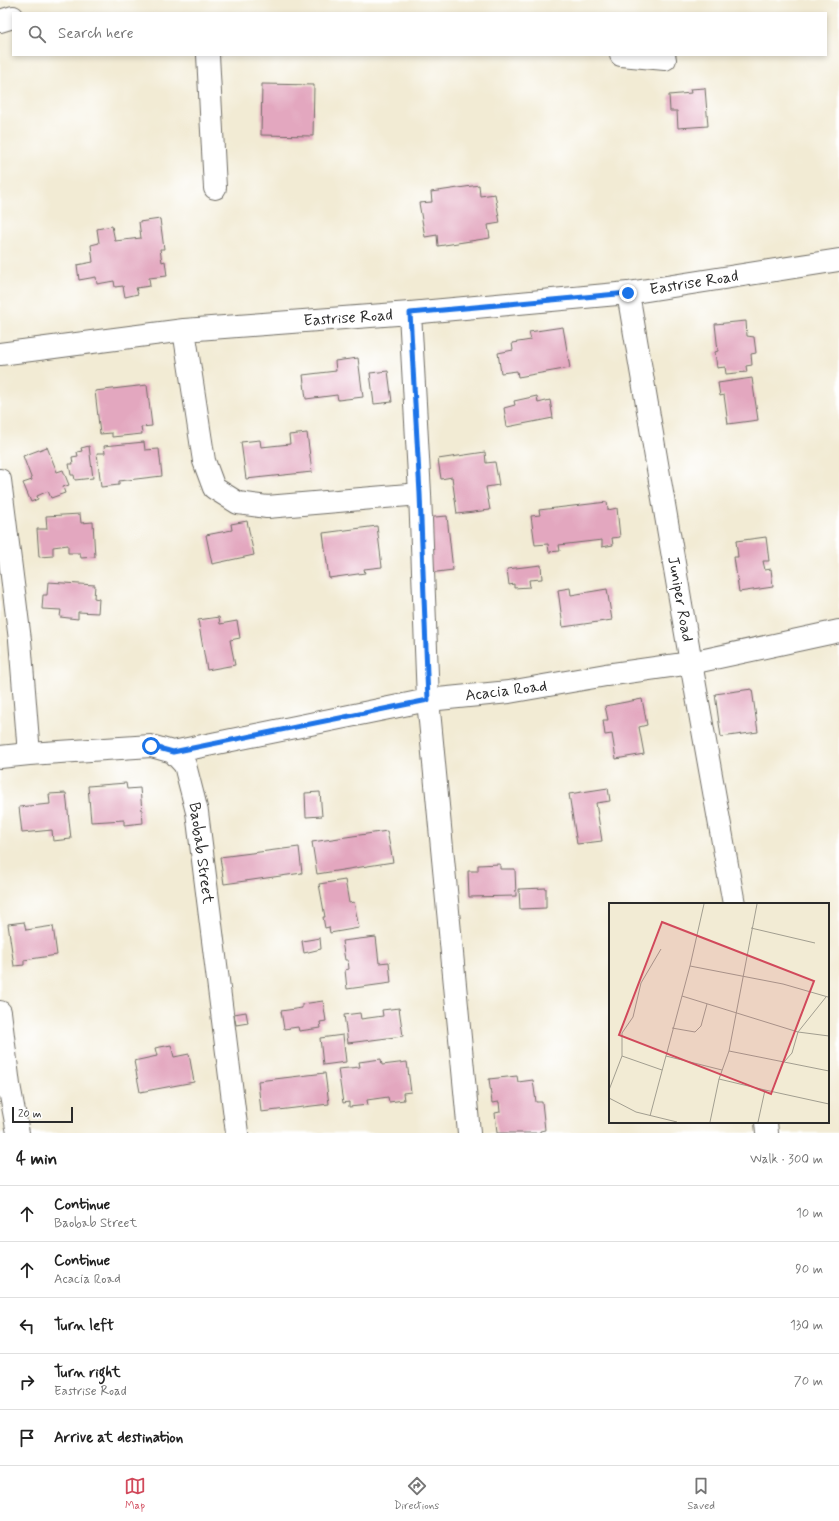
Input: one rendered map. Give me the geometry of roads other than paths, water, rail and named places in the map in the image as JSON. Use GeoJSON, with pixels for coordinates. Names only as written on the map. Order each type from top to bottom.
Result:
{"type":"FeatureCollection","features":[{"type":"Feature","properties":{"kind":"street"},"geometry":{"type":"LineString","coordinates":[[0,21],[12,17]]}},
{"type":"Feature","properties":{"kind":"street"},"geometry":{"type":"LineString","coordinates":[[208,56],[216,188]]}},
{"type":"Feature","properties":{"kind":"street"},"geometry":{"type":"LineString","coordinates":[[632,56],[665,59]]}},
{"type":"Feature","properties":{"kind":"street","name":"Eastrise Road"},"geometry":{"type":"LineString","coordinates":[[0,354],[184,330],[410,313],[628,293],[839,260]]}},
{"type":"Feature","properties":{"kind":"street","name":"Juniper Road"},"geometry":{"type":"LineString","coordinates":[[628,293],[690,663],[734,903]]}},
{"type":"Feature","properties":{"kind":"street"},"geometry":{"type":"LineString","coordinates":[[410,313],[420,494],[428,700],[469,1133]]}},
{"type":"Feature","properties":{"kind":"street"},"geometry":{"type":"LineString","coordinates":[[184,330],[204,461],[214,488],[238,503],[267,507],[420,494]]}},
{"type":"Feature","properties":{"kind":"street"},"geometry":{"type":"LineString","coordinates":[[0,480],[20,640],[29,754]]}},
{"type":"Feature","properties":{"kind":"street","name":"Acacia Road"},"geometry":{"type":"LineString","coordinates":[[173,752],[428,700],[509,692],[606,675],[690,663],[839,631]]}},
{"type":"Feature","properties":{"kind":"street"},"geometry":{"type":"LineString","coordinates":[[0,758],[29,754],[151,746],[173,752]]}},
{"type":"Feature","properties":{"kind":"street","name":"Baobab Street"},"geometry":{"type":"LineString","coordinates":[[173,752],[185,765],[197,812],[237,1133]]}},
{"type":"Feature","properties":{"kind":"street"},"geometry":{"type":"LineString","coordinates":[[0,1012],[4,1085],[18,1133]]}},
{"type":"Feature","properties":{"kind":"street"},"geometry":{"type":"LineString","coordinates":[[766,1123],[767,1133]]}}]}
